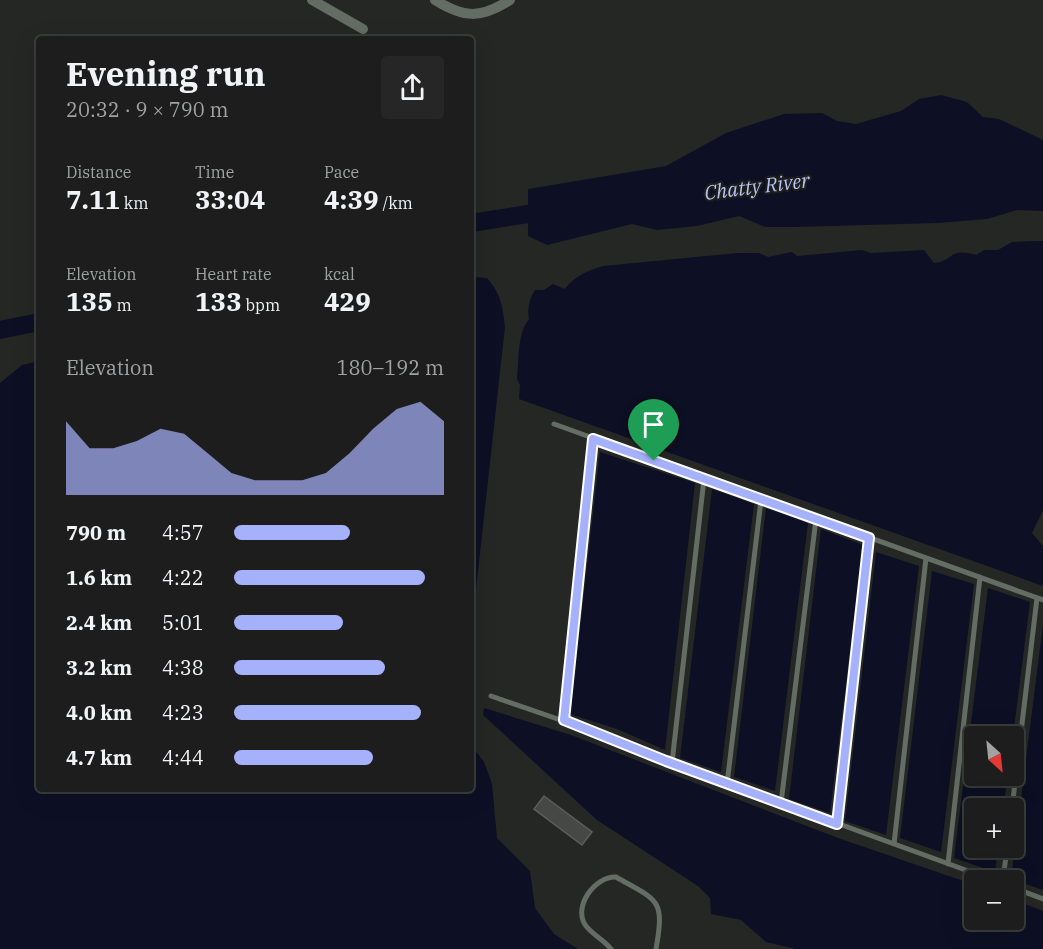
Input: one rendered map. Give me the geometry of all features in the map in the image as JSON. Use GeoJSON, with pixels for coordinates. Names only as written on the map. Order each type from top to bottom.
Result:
{"type":"FeatureCollection","features":[{"type":"Feature","properties":{"kind":"street"},"geometry":{"type":"LineString","coordinates":[[312,0],[363,29]]}},
{"type":"Feature","properties":{"kind":"street"},"geometry":{"type":"LineString","coordinates":[[435,0],[454,12],[469,16],[510,0]]}},
{"type":"Feature","properties":{"kind":"lane"},"geometry":{"type":"LineString","coordinates":[[554,424],[1040,599],[1013,798]]}},
{"type":"Feature","properties":{"kind":"lane"},"geometry":{"type":"LineString","coordinates":[[564,720],[593,439]]}},
{"type":"Feature","properties":{"kind":"lane"},"geometry":{"type":"LineString","coordinates":[[672,764],[704,479]]}},
{"type":"Feature","properties":{"kind":"lane"},"geometry":{"type":"LineString","coordinates":[[727,784],[761,500]]}},
{"type":"Feature","properties":{"kind":"lane"},"geometry":{"type":"LineString","coordinates":[[781,803],[816,519]]}},
{"type":"Feature","properties":{"kind":"lane"},"geometry":{"type":"LineString","coordinates":[[837,824],[869,538]]}},
{"type":"Feature","properties":{"kind":"lane"},"geometry":{"type":"LineString","coordinates":[[894,844],[926,558]]}},
{"type":"Feature","properties":{"kind":"lane"},"geometry":{"type":"LineString","coordinates":[[948,864],[980,578]]}},
{"type":"Feature","properties":{"kind":"lane"},"geometry":{"type":"LineString","coordinates":[[491,696],[564,720],[672,764],[965,870]]}},
{"type":"Feature","properties":{"kind":"lane"},"geometry":{"type":"LineString","coordinates":[[611,949],[586,926],[582,914],[585,899],[589,893],[599,882],[610,876],[643,892],[658,905],[660,915],[656,949]]}},
{"type":"Feature","properties":{"kind":"lane"},"geometry":{"type":"LineString","coordinates":[[1024,892],[1043,899]]}},
{"type":"Feature","properties":{"kind":"water"},"geometry":{"type":"Polygon","coordinates":[[[941,95],[967,102],[983,117],[999,119],[1043,140],[1043,211],[1017,210],[987,219],[938,223],[795,227],[765,227],[739,216],[697,226],[657,230],[632,224],[547,245],[528,236],[528,189],[666,166],[726,133],[784,114],[822,113],[837,121],[856,124],[901,111],[919,99],[941,95]]]}},
{"type":"Feature","properties":{"kind":"water"},"geometry":{"type":"Polygon","coordinates":[[[1043,241],[1043,510],[1032,533],[1043,546],[1043,586],[519,399],[520,385],[517,379],[519,348],[522,332],[529,319],[530,300],[535,290],[544,290],[553,284],[565,289],[582,274],[603,266],[738,253],[759,253],[768,257],[792,252],[797,256],[862,250],[871,253],[924,250],[934,263],[941,262],[956,253],[976,255],[984,250],[998,250],[1012,242],[1043,241]]]}},
{"type":"Feature","properties":{"kind":"water"},"geometry":{"type":"Polygon","coordinates":[[[474,277],[487,278],[492,284],[500,301],[505,327],[474,607],[474,277]]]}},
{"type":"Feature","properties":{"kind":"water"},"geometry":{"type":"Polygon","coordinates":[[[36,362],[36,792],[474,792],[474,749],[484,762],[492,784],[497,838],[530,871],[535,908],[554,934],[578,949],[0,949],[0,383],[22,365],[36,362]]]}},
{"type":"Feature","properties":{"kind":"water"},"geometry":{"type":"Polygon","coordinates":[[[600,452],[695,483],[665,750],[617,729],[570,714],[600,452]]]}},
{"type":"Feature","properties":{"kind":"water"},"geometry":{"type":"Polygon","coordinates":[[[712,489],[754,504],[721,772],[680,758],[712,489]]]}},
{"type":"Feature","properties":{"kind":"water"},"geometry":{"type":"Polygon","coordinates":[[[766,508],[808,523],[775,791],[734,777],[766,508]]]}},
{"type":"Feature","properties":{"kind":"water"},"geometry":{"type":"Polygon","coordinates":[[[821,529],[863,545],[830,813],[789,799],[821,529]]]}},
{"type":"Feature","properties":{"kind":"water"},"geometry":{"type":"Polygon","coordinates":[[[876,552],[919,566],[886,835],[845,821],[876,552]]]}},
{"type":"Feature","properties":{"kind":"water"},"geometry":{"type":"Polygon","coordinates":[[[932,571],[974,584],[941,852],[900,838],[932,571]]]}},
{"type":"Feature","properties":{"kind":"water"},"geometry":{"type":"Polygon","coordinates":[[[988,588],[1030,602],[1014,726],[971,726],[988,588]]]}},
{"type":"Feature","properties":{"kind":"water"},"geometry":{"type":"Polygon","coordinates":[[[1043,624],[1043,890],[1024,883],[1024,870],[1012,870],[1014,858],[1024,858],[1024,798],[1021,798],[1043,624]]]}},
{"type":"Feature","properties":{"kind":"water"},"geometry":{"type":"Polygon","coordinates":[[[484,708],[571,735],[838,838],[964,881],[964,930],[1024,930],[1024,904],[1043,911],[1043,949],[796,949],[766,942],[741,920],[711,914],[710,898],[698,886],[597,820],[483,715],[484,708]]]}},
{"type":"Feature","properties":{"kind":"water"},"geometry":{"type":"Polygon","coordinates":[[[964,779],[964,786],[1006,786],[1005,798],[964,798],[964,858],[997,858],[995,870],[954,858],[964,779]]]}},
{"type":"Feature","properties":{"kind":"building"},"geometry":{"type":"Polygon","coordinates":[[[544,796],[592,832],[582,845],[534,809],[544,796]]]}},
{"type":"Feature","properties":{"kind":"waterway","name":"Chatty River"},"geometry":{"type":"LineString","coordinates":[[474,223],[553,210]]}},
{"type":"Feature","properties":{"kind":"waterway","name":"Chatty River"},"geometry":{"type":"LineString","coordinates":[[0,330],[36,323]]}},
{"type":"Feature","properties":{"kind":"route"},"geometry":{"type":"LineString","coordinates":[[593,439],[654,461],[869,538],[837,824],[666,761],[564,720],[593,439]]}}]}
